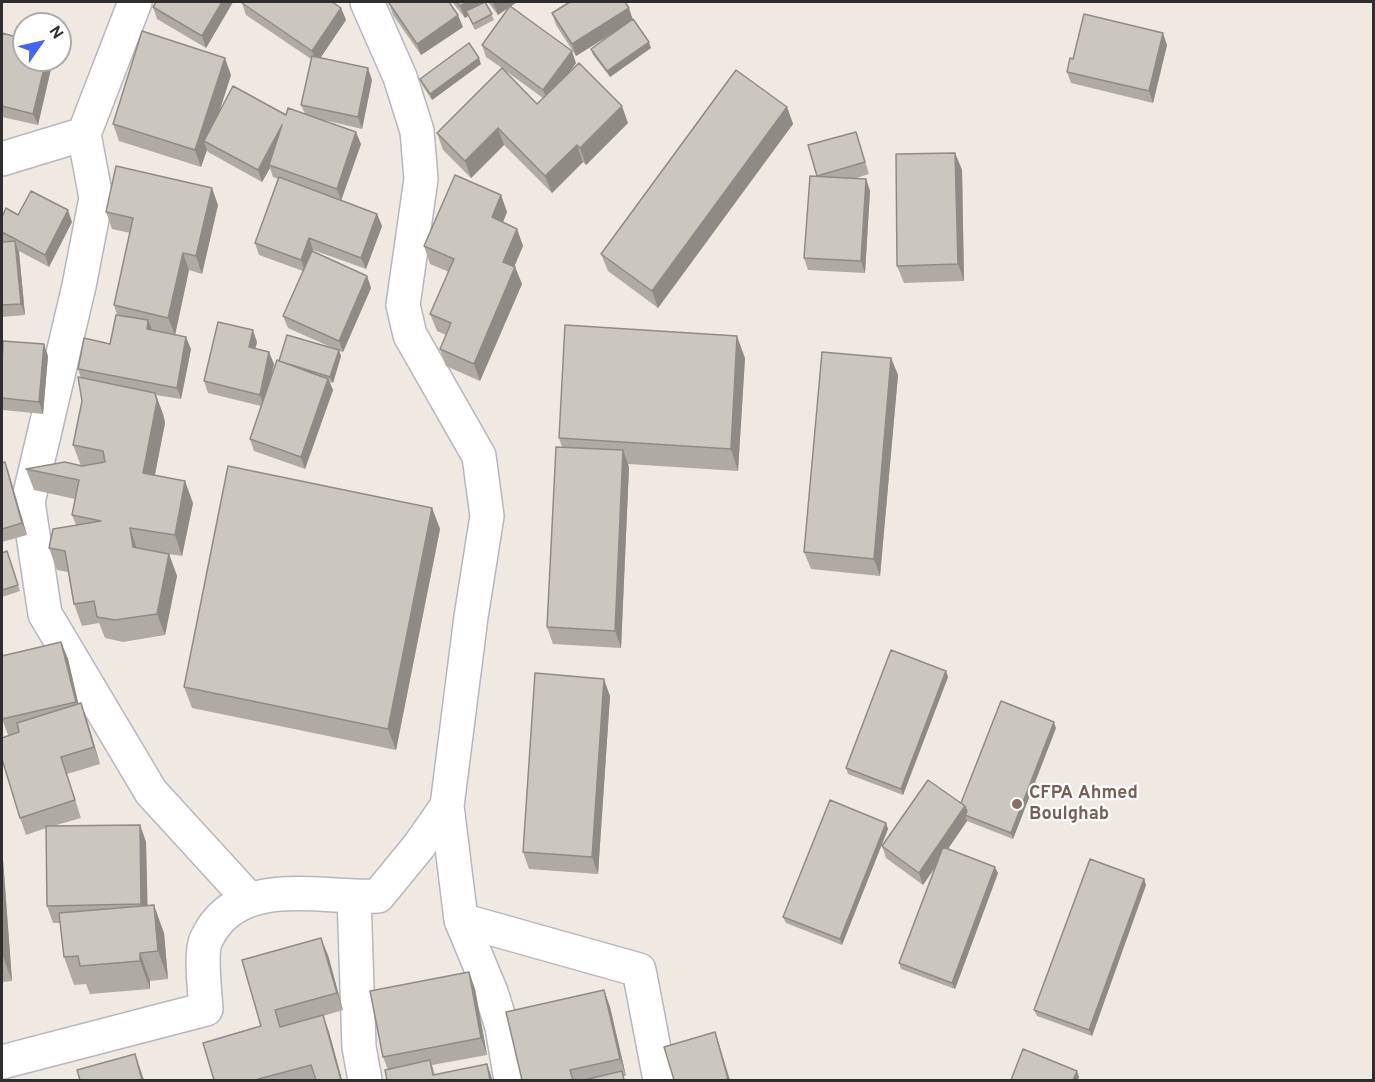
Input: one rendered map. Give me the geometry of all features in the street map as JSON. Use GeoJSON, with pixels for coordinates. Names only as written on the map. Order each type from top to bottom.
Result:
{"type":"FeatureCollection","features":[{"type":"Feature","properties":{"kind":"street"},"geometry":{"type":"LineString","coordinates":[[135,2],[84,134],[96,198],[79,286],[28,502],[45,614],[151,792],[248,898]]}},
{"type":"Feature","properties":{"kind":"street"},"geometry":{"type":"LineString","coordinates":[[367,2],[400,76],[417,131],[421,179],[402,305],[410,335],[479,456],[488,516],[471,617],[447,806],[461,920],[491,992],[502,1028],[511,1080]]}},
{"type":"Feature","properties":{"kind":"street"},"geometry":{"type":"LineString","coordinates":[[2,159],[84,134]]}},
{"type":"Feature","properties":{"kind":"street"},"geometry":{"type":"LineString","coordinates":[[2,1062],[206,1009],[205,941],[222,917],[248,898],[281,893],[378,896],[419,846],[447,806]]}},
{"type":"Feature","properties":{"kind":"street"},"geometry":{"type":"LineString","coordinates":[[354,897],[359,1047],[365,1080]]}},
{"type":"Feature","properties":{"kind":"street"},"geometry":{"type":"LineString","coordinates":[[461,920],[639,970],[660,1080]]}},
{"type":"Feature","properties":{"kind":"building"},"geometry":{"type":"Polygon","coordinates":[[[156,2],[222,2],[202,36],[153,7],[156,2]]]}},
{"type":"Feature","properties":{"kind":"building"},"geometry":{"type":"Polygon","coordinates":[[[243,2],[332,2],[341,8],[312,51],[243,2]]]}},
{"type":"Feature","properties":{"kind":"building"},"geometry":{"type":"Polygon","coordinates":[[[449,2],[458,15],[417,44],[389,3],[449,2]]]}},
{"type":"Feature","properties":{"kind":"building"},"geometry":{"type":"Polygon","coordinates":[[[485,2],[492,14],[473,24],[466,11],[485,2]]]}},
{"type":"Feature","properties":{"kind":"building"},"geometry":{"type":"Polygon","coordinates":[[[570,2],[625,2],[629,8],[572,44],[552,13],[570,2]]]}},
{"type":"Feature","properties":{"kind":"building"},"geometry":{"type":"Polygon","coordinates":[[[510,6],[572,51],[543,90],[482,45],[510,6]]]}},
{"type":"Feature","properties":{"kind":"building"},"geometry":{"type":"Polygon","coordinates":[[[1084,14],[1163,33],[1149,91],[1067,72],[1070,58],[1073,59],[1084,14]]]}},
{"type":"Feature","properties":{"kind":"building"},"geometry":{"type":"Polygon","coordinates":[[[633,19],[649,42],[607,71],[591,49],[633,19]]]}},
{"type":"Feature","properties":{"kind":"building"},"geometry":{"type":"Polygon","coordinates":[[[142,31],[225,58],[195,150],[113,124],[142,31]]]}},
{"type":"Feature","properties":{"kind":"building"},"geometry":{"type":"Polygon","coordinates":[[[2,33],[12,36],[12,72],[43,72],[33,114],[2,106],[2,33]]]}},
{"type":"Feature","properties":{"kind":"building"},"geometry":{"type":"Polygon","coordinates":[[[469,43],[479,58],[430,94],[420,79],[469,43]]]}},
{"type":"Feature","properties":{"kind":"building"},"geometry":{"type":"Polygon","coordinates":[[[312,56],[368,68],[358,117],[301,105],[312,56]]]}},
{"type":"Feature","properties":{"kind":"building"},"geometry":{"type":"Polygon","coordinates":[[[579,63],[622,106],[580,148],[577,145],[545,176],[498,128],[465,161],[437,133],[502,68],[537,104],[579,63]]]}},
{"type":"Feature","properties":{"kind":"building"},"geometry":{"type":"Polygon","coordinates":[[[736,70],[787,107],[652,291],[601,254],[736,70]]]}},
{"type":"Feature","properties":{"kind":"building"},"geometry":{"type":"Polygon","coordinates":[[[233,86],[286,115],[288,108],[356,132],[337,189],[269,165],[282,125],[258,170],[204,141],[233,86]]]}},
{"type":"Feature","properties":{"kind":"building"},"geometry":{"type":"Polygon","coordinates":[[[856,132],[865,162],[817,176],[808,145],[856,132]]]}},
{"type":"Feature","properties":{"kind":"building"},"geometry":{"type":"Polygon","coordinates":[[[955,153],[958,264],[897,266],[896,154],[955,153]]]}},
{"type":"Feature","properties":{"kind":"building"},"geometry":{"type":"Polygon","coordinates":[[[116,166],[212,188],[196,256],[183,253],[168,318],[114,305],[133,218],[106,212],[116,166]]]}},
{"type":"Feature","properties":{"kind":"building"},"geometry":{"type":"Polygon","coordinates":[[[455,175],[501,195],[492,217],[517,229],[503,262],[515,267],[474,364],[440,349],[451,323],[430,314],[454,259],[424,246],[455,175]]]}},
{"type":"Feature","properties":{"kind":"building"},"geometry":{"type":"Polygon","coordinates":[[[810,176],[866,179],[861,261],[804,258],[810,176]]]}},
{"type":"Feature","properties":{"kind":"building"},"geometry":{"type":"Polygon","coordinates":[[[279,177],[377,214],[361,258],[309,238],[301,260],[255,243],[279,177]]]}},
{"type":"Feature","properties":{"kind":"building"},"geometry":{"type":"Polygon","coordinates":[[[31,191],[68,210],[45,255],[2,232],[2,217],[6,208],[18,215],[31,191]]]}},
{"type":"Feature","properties":{"kind":"building"},"geometry":{"type":"Polygon","coordinates":[[[15,241],[21,304],[2,305],[2,242],[15,241]]]}},
{"type":"Feature","properties":{"kind":"building"},"geometry":{"type":"Polygon","coordinates":[[[312,251],[367,276],[339,341],[283,316],[312,251]]]}},
{"type":"Feature","properties":{"kind":"building"},"geometry":{"type":"Polygon","coordinates":[[[116,315],[148,320],[147,329],[186,337],[177,388],[78,369],[84,338],[110,344],[116,315]]]}},
{"type":"Feature","properties":{"kind":"building"},"geometry":{"type":"Polygon","coordinates":[[[218,322],[253,330],[249,347],[269,352],[260,395],[204,381],[218,322]]]}},
{"type":"Feature","properties":{"kind":"building"},"geometry":{"type":"Polygon","coordinates":[[[565,325],[737,336],[731,449],[559,438],[565,325]]]}},
{"type":"Feature","properties":{"kind":"building"},"geometry":{"type":"Polygon","coordinates":[[[287,335],[339,350],[330,377],[279,361],[287,335]]]}},
{"type":"Feature","properties":{"kind":"building"},"geometry":{"type":"Polygon","coordinates":[[[3,341],[44,344],[39,402],[2,398],[3,341]]]}},
{"type":"Feature","properties":{"kind":"building"},"geometry":{"type":"Polygon","coordinates":[[[822,352],[891,358],[874,559],[804,552],[822,352]]]}},
{"type":"Feature","properties":{"kind":"building"},"geometry":{"type":"Polygon","coordinates":[[[277,360],[328,379],[301,457],[250,439],[277,360]]]}},
{"type":"Feature","properties":{"kind":"building"},"geometry":{"type":"Polygon","coordinates":[[[78,377],[155,393],[157,401],[143,473],[185,481],[175,535],[130,528],[133,547],[169,554],[157,614],[115,620],[97,617],[94,601],[74,604],[65,551],[49,548],[53,529],[101,521],[72,515],[79,480],[26,469],[65,462],[82,466],[105,462],[103,451],[73,445],[82,401],[78,377]]]}},
{"type":"Feature","properties":{"kind":"building"},"geometry":{"type":"Polygon","coordinates":[[[556,447],[623,450],[615,631],[547,627],[556,447]]]}},
{"type":"Feature","properties":{"kind":"building"},"geometry":{"type":"Polygon","coordinates":[[[5,462],[22,523],[2,529],[2,463],[5,462]]]}},
{"type":"Feature","properties":{"kind":"building"},"geometry":{"type":"Polygon","coordinates":[[[228,466],[432,508],[388,729],[184,687],[228,466]]]}},
{"type":"Feature","properties":{"kind":"building"},"geometry":{"type":"Polygon","coordinates":[[[7,551],[18,585],[2,590],[2,553],[7,551]]]}},
{"type":"Feature","properties":{"kind":"building"},"geometry":{"type":"Polygon","coordinates":[[[61,642],[76,702],[2,719],[2,656],[61,642]]]}},
{"type":"Feature","properties":{"kind":"building"},"geometry":{"type":"Polygon","coordinates":[[[891,650],[946,671],[901,789],[846,768],[891,650]]]}},
{"type":"Feature","properties":{"kind":"building"},"geometry":{"type":"Polygon","coordinates":[[[535,673],[604,679],[592,857],[523,852],[535,673]]]}},
{"type":"Feature","properties":{"kind":"building"},"geometry":{"type":"Polygon","coordinates":[[[1001,701],[1054,722],[1011,833],[965,815],[967,812],[965,806],[961,803],[1001,701]]]}},
{"type":"Feature","properties":{"kind":"building"},"geometry":{"type":"Polygon","coordinates":[[[81,703],[94,747],[61,757],[75,800],[20,818],[2,759],[2,738],[19,732],[17,723],[81,703]]]}},
{"type":"Feature","properties":{"kind":"building"},"geometry":{"type":"Polygon","coordinates":[[[928,780],[965,806],[919,873],[882,846],[928,780]]]}},
{"type":"Feature","properties":{"kind":"building"},"geometry":{"type":"Polygon","coordinates":[[[830,800],[886,823],[840,939],[783,917],[830,800]]]}},
{"type":"Feature","properties":{"kind":"building"},"geometry":{"type":"Polygon","coordinates":[[[140,825],[141,904],[47,906],[46,826],[140,825]]]}},
{"type":"Feature","properties":{"kind":"building"},"geometry":{"type":"Polygon","coordinates":[[[943,847],[995,867],[952,983],[899,963],[943,847]]]}},
{"type":"Feature","properties":{"kind":"building"},"geometry":{"type":"Polygon","coordinates":[[[1090,859],[1144,879],[1089,1030],[1034,1010],[1090,859]]]}},
{"type":"Feature","properties":{"kind":"building"},"geometry":{"type":"Polygon","coordinates":[[[154,905],[158,951],[140,953],[140,961],[80,966],[78,956],[64,957],[59,913],[154,905]]]}},
{"type":"Feature","properties":{"kind":"building"},"geometry":{"type":"Polygon","coordinates":[[[321,938],[337,993],[275,1010],[280,1027],[323,1015],[341,1080],[316,1080],[311,1065],[255,1080],[214,1080],[203,1043],[261,1026],[242,960],[321,938]]]}},
{"type":"Feature","properties":{"kind":"building"},"geometry":{"type":"Polygon","coordinates":[[[469,972],[481,1038],[383,1057],[370,991],[469,972]]]}},
{"type":"Feature","properties":{"kind":"building"},"geometry":{"type":"Polygon","coordinates":[[[604,990],[620,1059],[570,1070],[573,1080],[522,1080],[506,1012],[604,990]]]}},
{"type":"Feature","properties":{"kind":"building"},"geometry":{"type":"Polygon","coordinates":[[[715,1032],[728,1079],[674,1080],[664,1047],[715,1032]]]}},
{"type":"Feature","properties":{"kind":"building"},"geometry":{"type":"Polygon","coordinates":[[[1023,1049],[1077,1071],[1073,1080],[1011,1080],[1023,1049]]]}},
{"type":"Feature","properties":{"kind":"building"},"geometry":{"type":"Polygon","coordinates":[[[135,1054],[142,1080],[80,1080],[77,1070],[135,1054]]]}},
{"type":"Feature","properties":{"kind":"building"},"geometry":{"type":"Polygon","coordinates":[[[430,1060],[433,1075],[487,1064],[490,1080],[387,1080],[385,1070],[430,1060]]]}},
{"type":"Feature","properties":{"kind":"building"},"geometry":{"type":"Polygon","coordinates":[[[622,1071],[624,1080],[584,1080],[622,1071]]]}},
{"type":"Feature","properties":{"kind":"place","name":"CFPA Ahmed Boulghab"},"geometry":{"type":"Point","coordinates":[1017,804]}}]}
